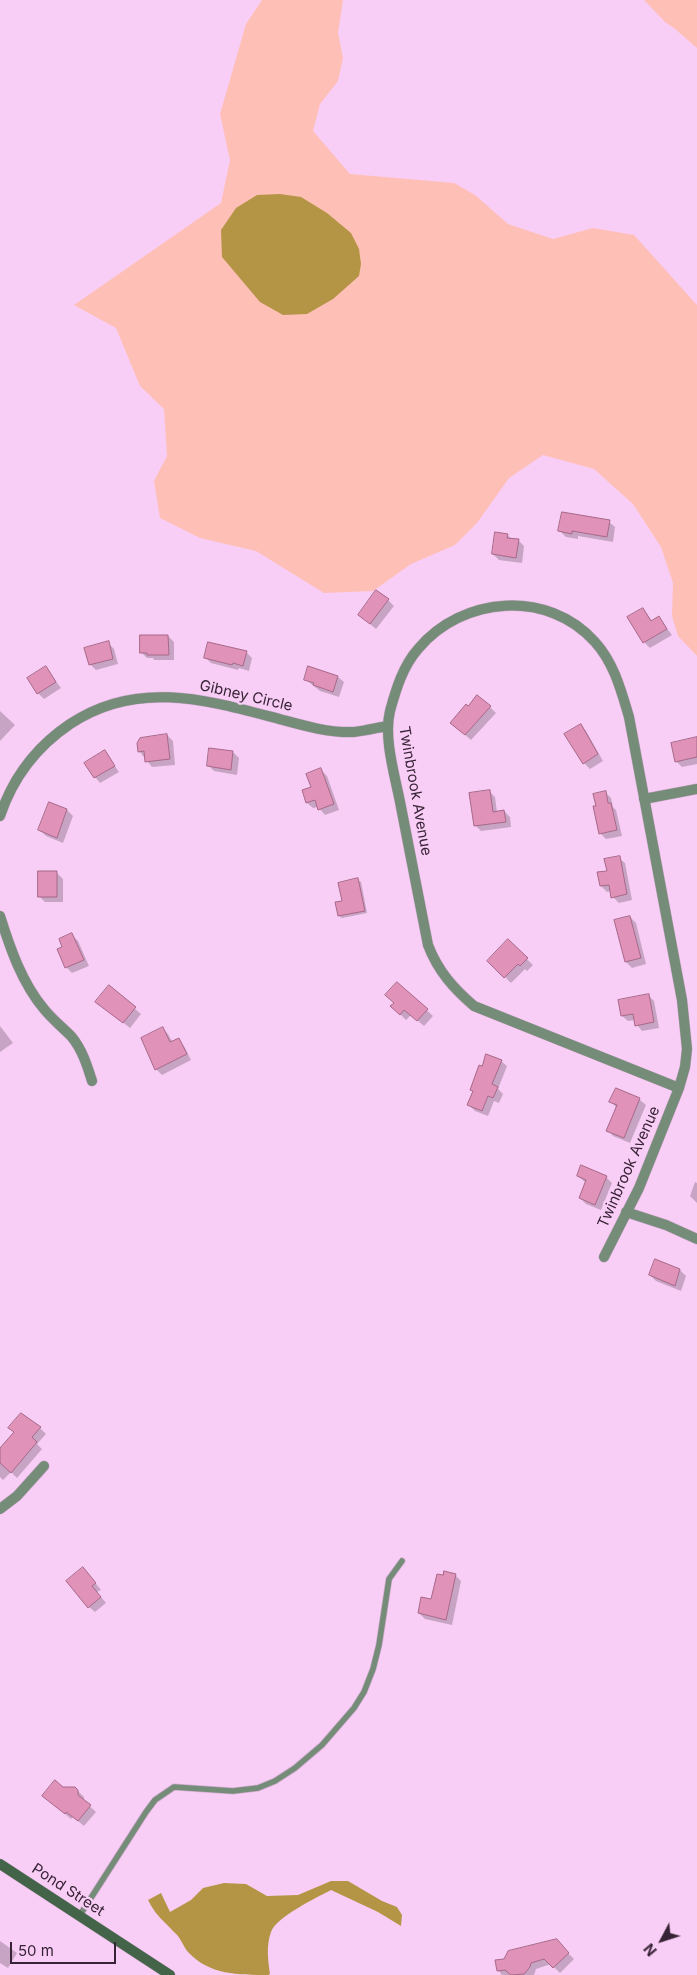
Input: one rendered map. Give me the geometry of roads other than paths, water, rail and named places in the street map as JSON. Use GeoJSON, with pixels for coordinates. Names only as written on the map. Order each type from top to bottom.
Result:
{"type":"FeatureCollection","features":[{"type":"Feature","properties":{"kind":"street","name":"Twinbrook Avenue"},"geometry":{"type":"LineString","coordinates":[[604,1257],[639,1188],[679,1088],[685,1067],[687,1049],[682,1000],[629,717],[620,685],[605,655],[583,630],[570,621],[539,608],[506,605],[472,611],[457,618],[429,638],[417,650],[400,680],[388,726],[393,767],[428,945],[434,961],[452,986],[474,1006],[679,1088]]}},
{"type":"Feature","properties":{"kind":"street","name":"Gibney Circle"},"geometry":{"type":"LineString","coordinates":[[0,816],[6,797],[20,773],[36,751],[56,733],[79,718],[96,710],[130,699],[158,696],[206,700],[314,728],[334,731],[354,732],[388,726]]}},
{"type":"Feature","properties":{"kind":"street"},"geometry":{"type":"LineString","coordinates":[[644,799],[697,790]]}},
{"type":"Feature","properties":{"kind":"street"},"geometry":{"type":"LineString","coordinates":[[0,916],[18,967],[31,992],[44,1009],[72,1038],[87,1063],[92,1081]]}},
{"type":"Feature","properties":{"kind":"street"},"geometry":{"type":"LineString","coordinates":[[626,1212],[666,1225],[697,1239]]}},
{"type":"Feature","properties":{"kind":"street"},"geometry":{"type":"LineString","coordinates":[[0,1509],[17,1496],[44,1466]]}},
{"type":"Feature","properties":{"kind":"street","name":"Pond Street"},"geometry":{"type":"LineString","coordinates":[[0,1864],[170,1975]]}},
{"type":"Feature","properties":{"kind":"lane"},"geometry":{"type":"LineString","coordinates":[[80,1915],[146,1812],[155,1800],[165,1792],[174,1787],[233,1791],[258,1788],[275,1782],[322,1745],[354,1708],[364,1692],[373,1669],[379,1645],[389,1579],[402,1560]]}}]}
